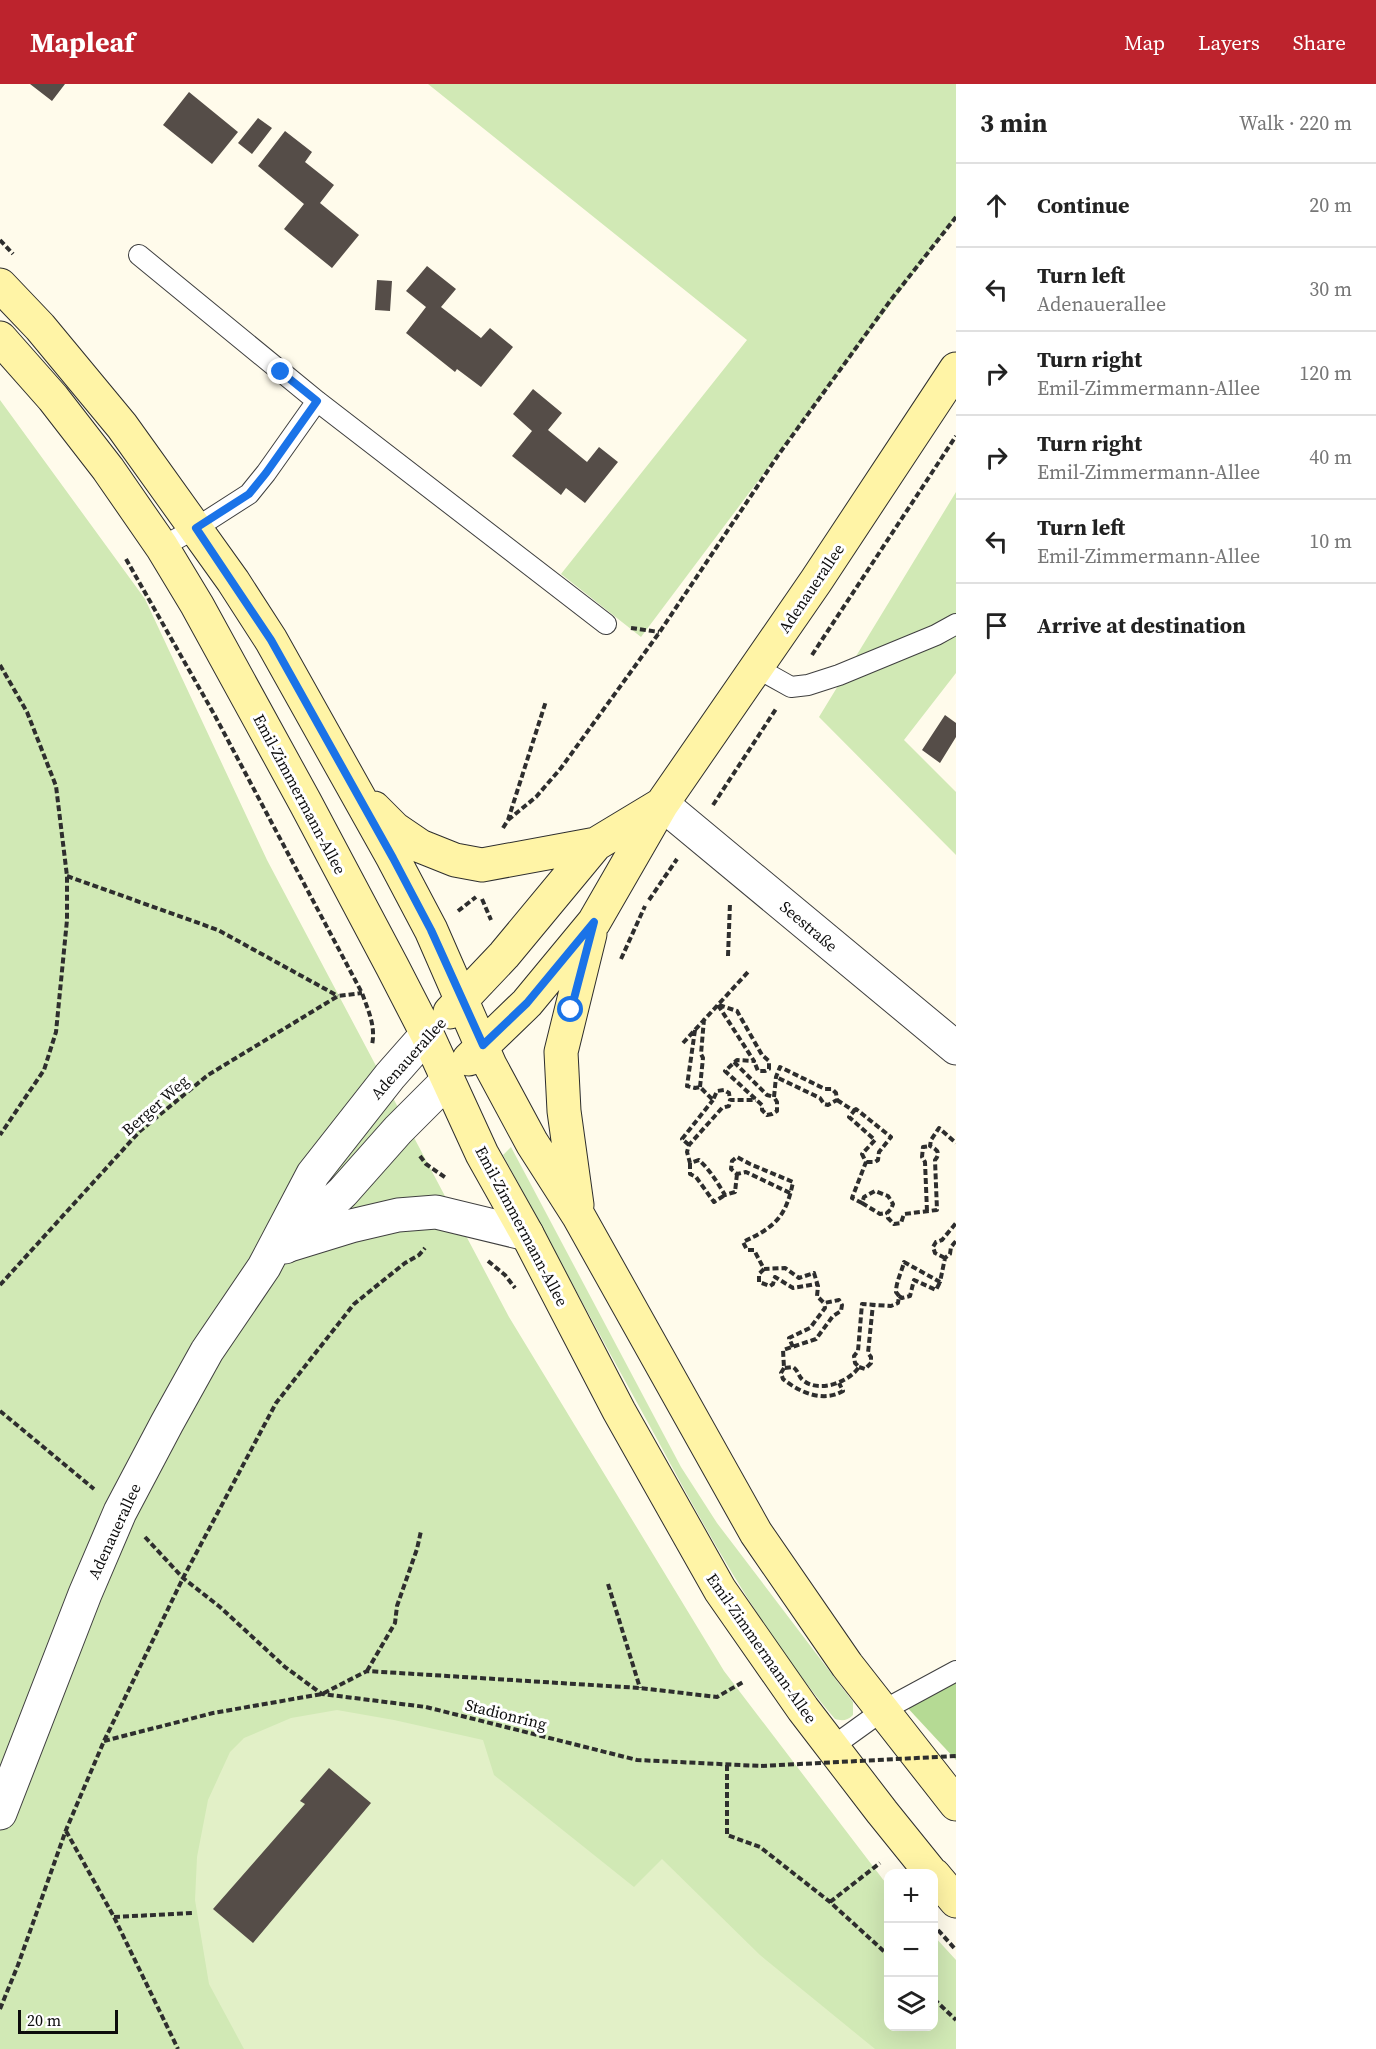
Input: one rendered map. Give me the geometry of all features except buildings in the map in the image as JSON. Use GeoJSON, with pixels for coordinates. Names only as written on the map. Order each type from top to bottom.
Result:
{"type":"FeatureCollection","features":[{"type":"Feature","properties":{"kind":"main road"},"geometry":{"type":"LineString","coordinates":[[0,285],[40,327],[122,426],[196,528],[271,640],[431,930],[490,1065],[532,1143],[578,1215],[756,1533],[841,1656],[956,1804]]}},
{"type":"Feature","properties":{"kind":"main road","name":"Emil-Zimmermann-Allee"},"geometry":{"type":"LineString","coordinates":[[0,339],[53,398],[108,469],[162,547],[197,605],[305,802],[427,1034],[482,1154],[527,1234],[619,1411],[720,1590],[757,1645],[832,1747],[929,1869]]}},
{"type":"Feature","properties":{"kind":"main road","name":"Adenauerallee"},"geometry":{"type":"LineString","coordinates":[[448,1080],[527,1003],[594,922],[663,804],[757,668],[956,369]]}},
{"type":"Feature","properties":{"kind":"main road"},"geometry":{"type":"LineString","coordinates":[[355,789],[396,829],[420,846],[454,860],[482,866],[596,844]]}},
{"type":"Feature","properties":{"kind":"main road","name":"Adenauerallee"},"geometry":{"type":"LineString","coordinates":[[427,1034],[504,955],[596,844],[663,804]]}},
{"type":"Feature","properties":{"kind":"main road"},"geometry":{"type":"LineString","coordinates":[[578,1215],[564,1111],[561,1052],[594,922]]}},
{"type":"Feature","properties":{"kind":"main road","name":"Emil-Zimmermann-Allee"},"geometry":{"type":"LineString","coordinates":[[938,1880],[956,1901]]}},
{"type":"Feature","properties":{"kind":"street","name":"Seestraße"},"geometry":{"type":"LineString","coordinates":[[663,804],[956,1048]]}},
{"type":"Feature","properties":{"kind":"street","name":"Adenauerallee"},"geometry":{"type":"LineString","coordinates":[[0,1813],[86,1594],[109,1503],[207,1351],[275,1256],[313,1174],[390,1076],[427,1034]]}},
{"type":"Feature","properties":{"kind":"street","name":"Adenauerallee"},"geometry":{"type":"LineString","coordinates":[[275,1256],[343,1192],[398,1130],[448,1080]]}},
{"type":"Feature","properties":{"kind":"street"},"geometry":{"type":"LineString","coordinates":[[275,1256],[351,1226],[389,1217],[436,1212],[527,1234]]}},
{"type":"Feature","properties":{"kind":"lane"},"geometry":{"type":"LineString","coordinates":[[139,255],[317,401],[606,624]]}},
{"type":"Feature","properties":{"kind":"lane"},"geometry":{"type":"LineString","coordinates":[[162,547],[249,494],[317,401]]}},
{"type":"Feature","properties":{"kind":"lane"},"geometry":{"type":"LineString","coordinates":[[757,668],[790,687],[808,685],[839,675],[936,635],[956,624]]}},
{"type":"Feature","properties":{"kind":"lane"},"geometry":{"type":"LineString","coordinates":[[832,1747],[882,1711],[956,1671]]}},
{"type":"Feature","properties":{"kind":"path"},"geometry":{"type":"LineString","coordinates":[[546,701],[508,820],[536,797],[561,768],[659,633],[779,454],[891,301],[956,217]]}},
{"type":"Feature","properties":{"kind":"path"},"geometry":{"type":"LineString","coordinates":[[620,960],[646,903],[696,832],[956,436]]}},
{"type":"Feature","properties":{"kind":"path","name":"Berger Weg"},"geometry":{"type":"LineString","coordinates":[[0,1285],[140,1131],[208,1075],[338,996],[362,993],[214,714],[124,555]]}},
{"type":"Feature","properties":{"kind":"path"},"geometry":{"type":"LineString","coordinates":[[0,665],[27,712],[56,786],[67,876],[68,920],[56,1032],[44,1070],[0,1135]]}},
{"type":"Feature","properties":{"kind":"path"},"geometry":{"type":"LineString","coordinates":[[728,956],[730,899],[748,875]]}},
{"type":"Feature","properties":{"kind":"path"},"geometry":{"type":"LineString","coordinates":[[67,876],[218,930],[338,996]]}},
{"type":"Feature","properties":{"kind":"path"},"geometry":{"type":"LineString","coordinates":[[683,1043],[748,972]]}},
{"type":"Feature","properties":{"kind":"path"},"geometry":{"type":"LineString","coordinates":[[718,1005],[737,1011],[762,1055],[769,1061],[769,1068],[765,1071],[758,1071],[718,1005]]}},
{"type":"Feature","properties":{"kind":"path"},"geometry":{"type":"LineString","coordinates":[[704,1020],[700,1086],[713,1100]]}},
{"type":"Feature","properties":{"kind":"path"},"geometry":{"type":"LineString","coordinates":[[695,1030],[687,1086],[695,1089],[700,1086]]}},
{"type":"Feature","properties":{"kind":"path"},"geometry":{"type":"LineString","coordinates":[[754,1061],[737,1060],[725,1071],[762,1105],[762,1110],[767,1115],[777,1111],[777,1102],[774,1097],[776,1077],[780,1067],[825,1089],[832,1089],[836,1093],[837,1100],[854,1111],[856,1109],[891,1137],[879,1152],[878,1160],[866,1162]]}},
{"type":"Feature","properties":{"kind":"path"},"geometry":{"type":"LineString","coordinates":[[734,1062],[767,1095],[774,1097]]}},
{"type":"Feature","properties":{"kind":"path"},"geometry":{"type":"LineString","coordinates":[[776,1077],[820,1098],[824,1104],[828,1105],[837,1100]]}},
{"type":"Feature","properties":{"kind":"path"},"geometry":{"type":"LineString","coordinates":[[689,1145],[682,1139],[713,1100],[717,1091],[724,1090],[729,1094],[729,1106],[722,1108],[689,1145],[687,1152],[690,1174],[696,1177],[714,1202],[724,1195],[735,1192],[737,1174]]}},
{"type":"Feature","properties":{"kind":"path"},"geometry":{"type":"LineString","coordinates":[[730,1100],[756,1100]]}},
{"type":"Feature","properties":{"kind":"path"},"geometry":{"type":"LineString","coordinates":[[854,1111],[849,1117],[875,1140],[862,1154],[866,1162],[852,1198],[880,1214],[887,1214]]}},
{"type":"Feature","properties":{"kind":"path"},"geometry":{"type":"LineString","coordinates":[[930,1146],[939,1128],[956,1143]]}},
{"type":"Feature","properties":{"kind":"path"},"geometry":{"type":"LineString","coordinates":[[887,1214],[894,1224],[901,1223],[904,1214],[927,1212],[937,1210],[935,1160],[938,1152],[930,1146],[923,1147],[922,1153],[925,1162],[927,1212]]}},
{"type":"Feature","properties":{"kind":"path"},"geometry":{"type":"LineString","coordinates":[[737,1174],[731,1168],[732,1161],[737,1157],[792,1182],[786,1209],[761,1234],[743,1242],[747,1250],[753,1250],[764,1269]]}},
{"type":"Feature","properties":{"kind":"path"},"geometry":{"type":"LineString","coordinates":[[690,1163],[699,1160],[711,1173],[724,1195]]}},
{"type":"Feature","properties":{"kind":"path"},"geometry":{"type":"LineString","coordinates":[[737,1174],[746,1172],[790,1193]]}},
{"type":"Feature","properties":{"kind":"path"},"geometry":{"type":"LineString","coordinates":[[862,1203],[864,1197],[875,1191],[883,1193],[893,1204],[887,1214]]}},
{"type":"Feature","properties":{"kind":"path"},"geometry":{"type":"LineString","coordinates":[[945,1258],[935,1253],[933,1247],[956,1224]]}},
{"type":"Feature","properties":{"kind":"path"},"geometry":{"type":"LineString","coordinates":[[940,1282],[904,1262],[896,1292],[902,1298],[910,1296],[914,1280],[936,1290],[940,1282],[945,1258],[950,1254],[956,1241]]}},
{"type":"Feature","properties":{"kind":"path"},"geometry":{"type":"LineString","coordinates":[[0,2009],[66,1830],[104,1741],[183,1578],[276,1403],[354,1304],[405,1263],[419,1255],[430,1243]]}},
{"type":"Feature","properties":{"kind":"path"},"geometry":{"type":"LineString","coordinates":[[794,1347],[789,1338],[810,1328],[825,1308],[824,1302],[817,1296],[817,1284],[814,1273],[799,1278],[785,1268],[764,1269],[759,1274],[759,1282],[764,1285],[773,1284],[775,1277],[793,1288],[817,1284]]}},
{"type":"Feature","properties":{"kind":"path"},"geometry":{"type":"LineString","coordinates":[[873,1305],[868,1353],[871,1363],[865,1369],[855,1363],[854,1356],[858,1351],[862,1304],[891,1306],[897,1303],[899,1296]]}},
{"type":"Feature","properties":{"kind":"path"},"geometry":{"type":"LineString","coordinates":[[824,1302],[839,1299],[842,1305],[841,1311],[833,1316],[816,1339],[783,1350],[784,1368],[781,1373],[783,1379],[804,1393],[818,1396],[837,1395],[843,1390],[839,1383]]}},
{"type":"Feature","properties":{"kind":"path"},"geometry":{"type":"LineString","coordinates":[[784,1368],[793,1367],[798,1370],[801,1379],[816,1385],[839,1383],[853,1376],[859,1367]]}},
{"type":"Feature","properties":{"kind":"path","name":"Stadionring"},"geometry":{"type":"LineString","coordinates":[[0,1411],[109,1503],[183,1578],[220,1607],[285,1667],[322,1694],[426,1707],[637,1760],[761,1766],[956,1756]]}},
{"type":"Feature","properties":{"kind":"path"},"geometry":{"type":"LineString","coordinates":[[367,1671],[395,1623],[398,1605],[421,1531]]}},
{"type":"Feature","properties":{"kind":"path"},"geometry":{"type":"LineString","coordinates":[[608,1584],[640,1688]]}},
{"type":"Feature","properties":{"kind":"path"},"geometry":{"type":"LineString","coordinates":[[104,1741],[213,1713],[322,1694],[367,1671],[640,1688],[717,1697],[744,1682]]}},
{"type":"Feature","properties":{"kind":"path"},"geometry":{"type":"LineString","coordinates":[[727,1764],[727,1834],[760,1847],[830,1902],[884,1951]]}},
{"type":"Feature","properties":{"kind":"path"},"geometry":{"type":"LineString","coordinates":[[66,1830],[114,1917],[178,2049]]}},
{"type":"Feature","properties":{"kind":"path"},"geometry":{"type":"LineString","coordinates":[[830,1902],[880,1863]]}},
{"type":"Feature","properties":{"kind":"path"},"geometry":{"type":"LineString","coordinates":[[114,1917],[193,1913]]}},
{"type":"Feature","properties":{"kind":"path"},"geometry":{"type":"LineString","coordinates":[[938,1930],[956,1950]]}},
{"type":"Feature","properties":{"kind":"path"},"geometry":{"type":"LineString","coordinates":[[938,2004],[956,2020]]}},
{"type":"Feature","properties":{"kind":"green space"},"geometry":{"type":"Polygon","coordinates":[[[428,84],[956,84],[956,217],[641,637],[561,574],[747,340],[428,84]]]}},
{"type":"Feature","properties":{"kind":"green space"},"geometry":{"type":"Polygon","coordinates":[[[0,400],[145,599],[267,860],[509,1317],[724,1671],[884,1881],[884,2031],[938,2031],[938,1940],[956,1960],[956,2049],[0,2049],[0,400]]]}},
{"type":"Feature","properties":{"kind":"green space"},"geometry":{"type":"Polygon","coordinates":[[[956,492],[956,673],[904,740],[956,792],[956,855],[819,717],[956,492]]]}},
{"type":"Feature","properties":{"kind":"green space"},"geometry":{"type":"Polygon","coordinates":[[[511,1147],[681,1467],[717,1523],[853,1702],[853,1715],[849,1718],[835,1719],[784,1653],[738,1584],[503,1155],[511,1147]]]}},
{"type":"Feature","properties":{"kind":"green space"},"geometry":{"type":"Polygon","coordinates":[[[956,1676],[956,1760],[904,1704],[956,1676]]]}},
{"type":"Feature","properties":{"kind":"green space"},"geometry":{"type":"Polygon","coordinates":[[[337,1710],[483,1740],[494,1775],[634,1887],[662,1859],[760,1955],[875,2049],[244,2049],[209,1984],[195,1900],[197,1857],[208,1800],[230,1752],[244,1738],[291,1718],[337,1710]]]}},
{"type":"Feature","properties":{"kind":"route"},"geometry":{"type":"LineString","coordinates":[[281,372],[317,401],[249,494],[196,528],[271,640],[393,858],[431,930],[483,1045],[527,1003],[594,922],[571,1010]]}}]}
